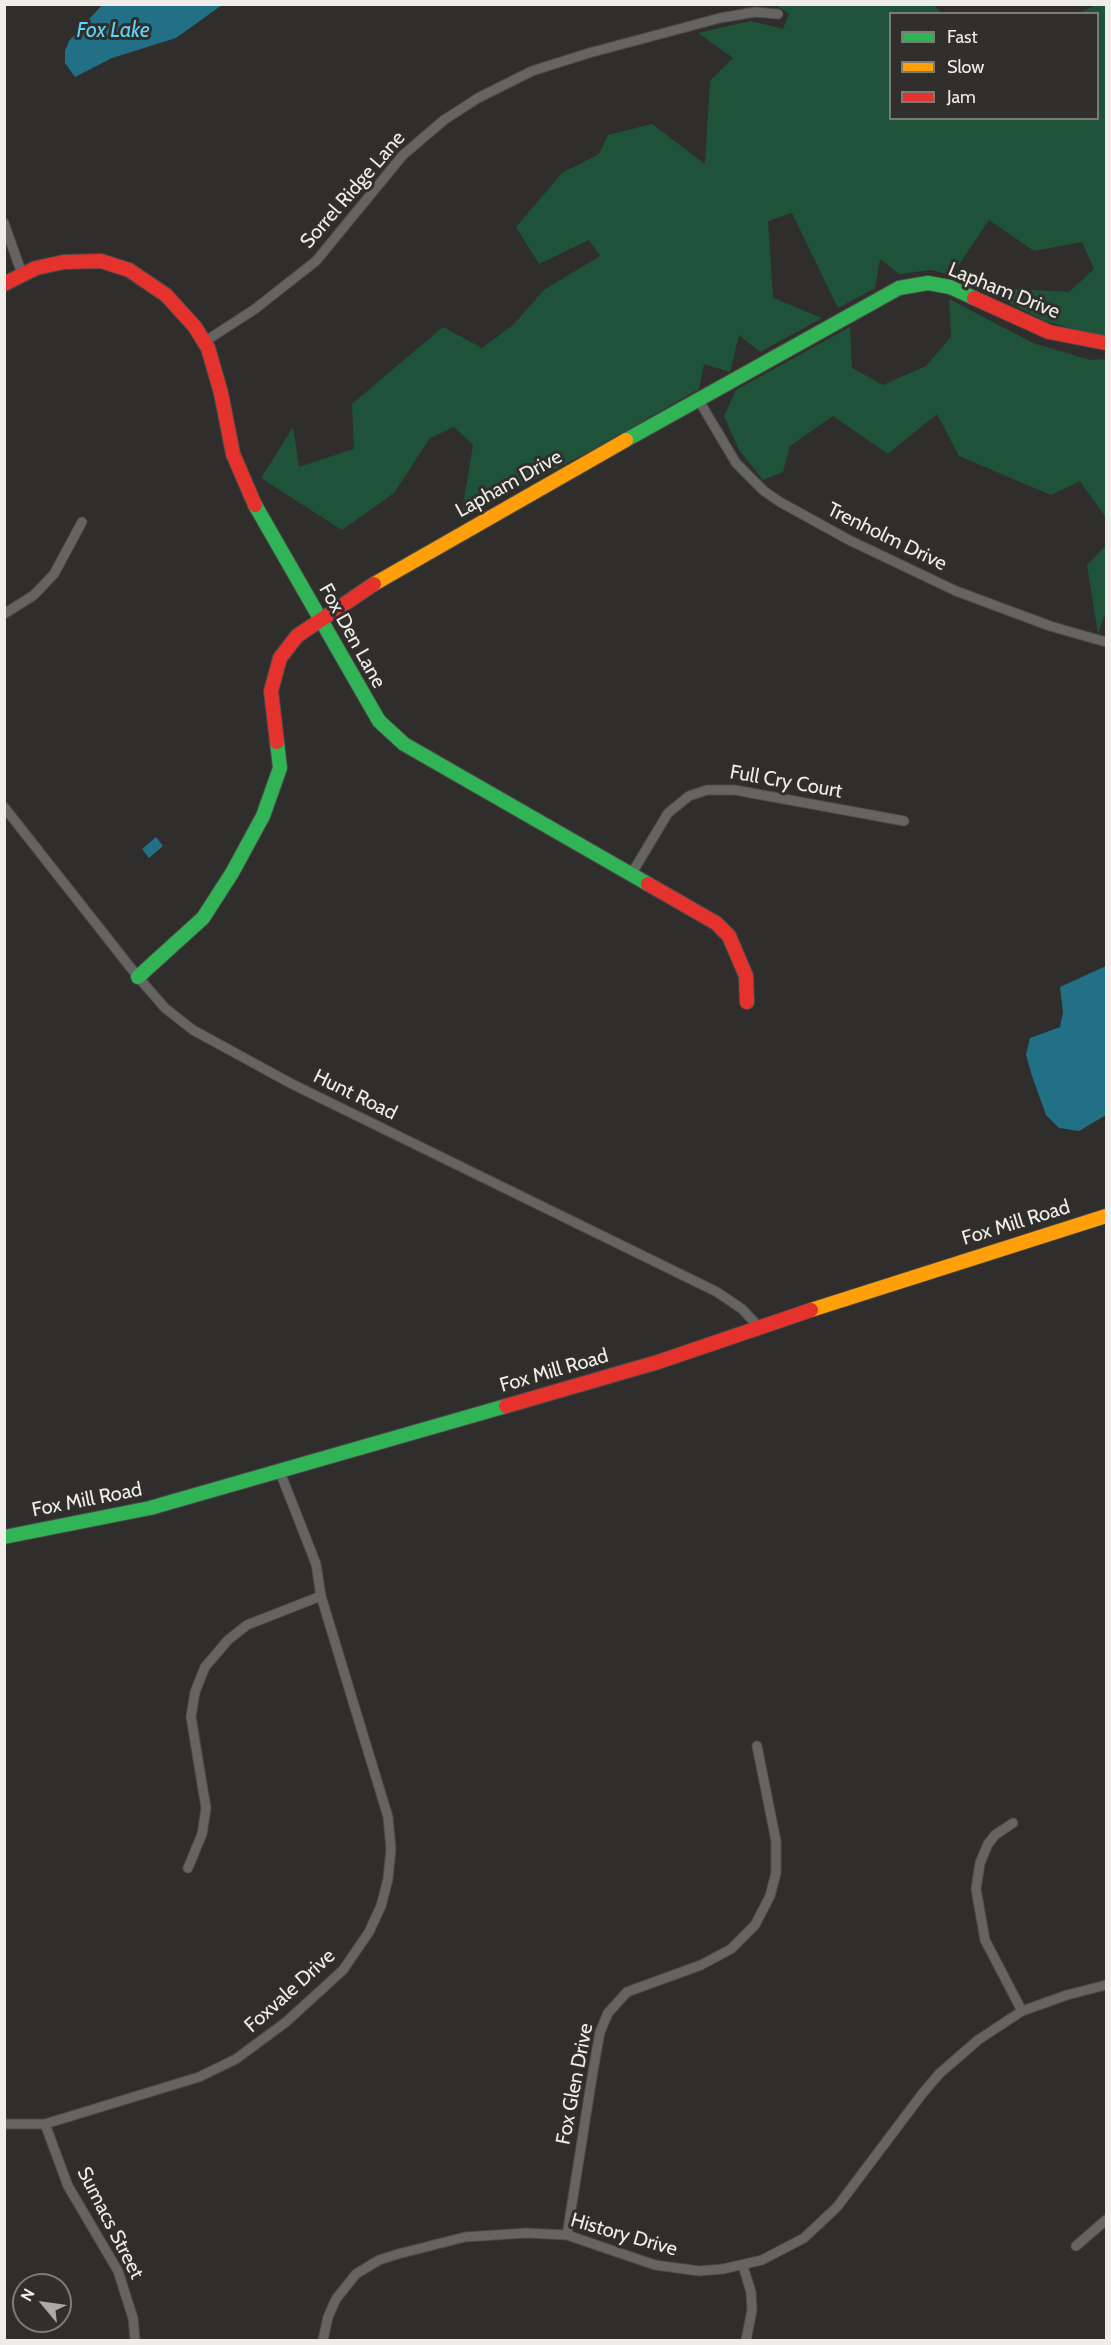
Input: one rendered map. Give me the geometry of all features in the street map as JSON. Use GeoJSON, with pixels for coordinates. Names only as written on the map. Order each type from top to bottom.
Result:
{"type":"FeatureCollection","features":[{"type":"Feature","properties":{"kind":"street","name":"Sorrel Ridge Lane"},"geometry":{"type":"LineString","coordinates":[[204,342],[255,309],[316,261],[403,155],[444,120],[478,98],[532,71],[589,52],[714,19],[754,12],[778,14]]}},
{"type":"Feature","properties":{"kind":"street"},"geometry":{"type":"LineString","coordinates":[[4,223],[22,273]]}},
{"type":"Feature","properties":{"kind":"street","name":"Fox Den Lane"},"geometry":{"type":"LineString","coordinates":[[4,284],[22,273],[64,262],[100,261],[118,265],[151,283],[166,295],[195,327],[214,366],[239,471],[369,706],[391,733],[404,744],[709,918],[723,929],[741,960],[746,976],[747,1002]]}},
{"type":"Feature","properties":{"kind":"street","name":"Lapham Drive"},"geometry":{"type":"LineString","coordinates":[[138,976],[203,918],[229,879],[263,816],[280,768],[272,708],[272,679],[286,649],[319,619],[383,578],[886,294],[913,285],[930,283],[950,286],[1049,332],[1107,343]]}},
{"type":"Feature","properties":{"kind":"street","name":"Trenholm Drive"},"geometry":{"type":"LineString","coordinates":[[698,399],[736,463],[764,491],[780,502],[849,540],[956,591],[1050,626],[1107,642]]}},
{"type":"Feature","properties":{"kind":"street"},"geometry":{"type":"LineString","coordinates":[[4,614],[34,595],[54,574],[82,522]]}},
{"type":"Feature","properties":{"kind":"street","name":"Full Cry Court"},"geometry":{"type":"LineString","coordinates":[[632,873],[668,813],[689,796],[707,790],[735,790],[904,821]]}},
{"type":"Feature","properties":{"kind":"street","name":"Hunt Road"},"geometry":{"type":"LineString","coordinates":[[4,807],[138,976],[174,1016],[212,1043],[717,1292],[742,1309],[760,1328]]}},
{"type":"Feature","properties":{"kind":"street","name":"Fox Mill Road"},"geometry":{"type":"LineString","coordinates":[[4,1537],[150,1508],[658,1362],[892,1282],[1107,1216]]}},
{"type":"Feature","properties":{"kind":"street","name":"Foxvale Drive"},"geometry":{"type":"LineString","coordinates":[[4,2124],[45,2124],[199,2078],[236,2059],[286,2022],[343,1970],[369,1932],[381,1906],[388,1879],[391,1849],[388,1817],[321,1596],[316,1564],[280,1472]]}},
{"type":"Feature","properties":{"kind":"street"},"geometry":{"type":"LineString","coordinates":[[188,1868],[202,1834],[206,1808],[193,1741],[191,1717],[195,1692],[205,1667],[228,1640],[247,1625],[321,1596]]}},
{"type":"Feature","properties":{"kind":"street","name":"Fox Glen Drive"},"geometry":{"type":"LineString","coordinates":[[567,2235],[600,2032],[608,2013],[627,1992],[701,1965],[731,1949],[755,1925],[770,1896],[776,1873],[776,1841],[757,1746]]}},
{"type":"Feature","properties":{"kind":"street"},"geometry":{"type":"LineString","coordinates":[[1013,1823],[995,1835],[988,1844],[980,1863],[976,1888],[985,1940],[1022,2011]]}},
{"type":"Feature","properties":{"kind":"street","name":"History Drive"},"geometry":{"type":"LineString","coordinates":[[323,2340],[328,2317],[343,2289],[357,2274],[379,2260],[433,2243],[465,2237],[526,2233],[567,2235],[641,2261],[699,2271],[743,2266],[789,2247],[818,2226],[854,2186],[939,2074],[978,2040],[1022,2011],[1067,1995],[1107,1985]]}},
{"type":"Feature","properties":{"kind":"street","name":"Sumacs Street"},"geometry":{"type":"LineString","coordinates":[[45,2124],[68,2186],[118,2271],[133,2318],[135,2340]]}},
{"type":"Feature","properties":{"kind":"street"},"geometry":{"type":"LineString","coordinates":[[1076,2246],[1107,2220]]}},
{"type":"Feature","properties":{"kind":"street"},"geometry":{"type":"LineString","coordinates":[[743,2266],[751,2292],[752,2310],[746,2340]]}},
{"type":"Feature","properties":{"kind":"green space"},"geometry":{"type":"Polygon","coordinates":[[[776,5],[934,5],[940,12],[889,12],[889,120],[1099,120],[1099,12],[1080,12],[1097,5],[1106,5],[1106,335],[1093,334],[1045,321],[978,287],[1069,292],[1094,269],[1082,242],[1034,251],[989,220],[952,275],[931,270],[899,274],[880,259],[875,288],[838,308],[792,213],[768,221],[773,298],[822,318],[760,352],[739,335],[730,372],[704,364],[699,389],[590,451],[461,518],[473,445],[454,427],[430,438],[394,493],[342,530],[261,478],[293,427],[299,467],[354,449],[352,404],[443,327],[482,348],[513,325],[544,290],[600,256],[589,240],[539,264],[516,227],[562,173],[599,154],[608,135],[652,124],[705,164],[710,81],[733,58],[698,33],[751,21],[783,29],[789,14],[776,5]]]}},
{"type":"Feature","properties":{"kind":"green space"},"geometry":{"type":"Polygon","coordinates":[[[949,299],[1033,343],[1090,360],[1106,359],[1106,518],[1080,481],[1051,495],[959,456],[937,414],[888,454],[833,416],[790,446],[783,472],[763,480],[739,450],[724,416],[736,390],[850,327],[852,368],[883,385],[926,366],[951,337],[949,299]]]}},
{"type":"Feature","properties":{"kind":"green space"},"geometry":{"type":"Polygon","coordinates":[[[1106,545],[1106,611],[1098,634],[1087,565],[1106,545]]]}},
{"type":"Feature","properties":{"kind":"water","name":"Fox Lake"},"geometry":{"type":"Polygon","coordinates":[[[103,4],[222,5],[176,38],[112,58],[75,77],[65,63],[65,51],[69,41],[103,4]]]}},
{"type":"Feature","properties":{"kind":"water"},"geometry":{"type":"Polygon","coordinates":[[[156,837],[163,846],[149,858],[142,849],[156,837]]]}},
{"type":"Feature","properties":{"kind":"water"},"geometry":{"type":"Polygon","coordinates":[[[1106,966],[1106,1115],[1079,1131],[1059,1128],[1046,1115],[1032,1076],[1026,1055],[1030,1038],[1060,1027],[1063,1012],[1060,987],[1106,966]]]}},
{"type":"Feature","properties":{"kind":"traffic: fast"},"geometry":{"type":"LineString","coordinates":[[626,440],[899,288],[928,283],[950,287],[974,298]]}},
{"type":"Feature","properties":{"kind":"traffic: fast"},"geometry":{"type":"LineString","coordinates":[[255,505],[379,721],[404,744],[648,884]]}},
{"type":"Feature","properties":{"kind":"traffic: fast"},"geometry":{"type":"LineString","coordinates":[[138,977],[203,918],[232,873],[263,816],[280,768],[277,742]]}},
{"type":"Feature","properties":{"kind":"traffic: fast"},"geometry":{"type":"LineString","coordinates":[[4,1537],[150,1508],[506,1406]]}},
{"type":"Feature","properties":{"kind":"traffic: slow"},"geometry":{"type":"LineString","coordinates":[[374,584],[626,440]]}},
{"type":"Feature","properties":{"kind":"traffic: slow"},"geometry":{"type":"LineString","coordinates":[[811,1310],[1106,1216]]}},
{"type":"Feature","properties":{"kind":"traffic: jam"},"geometry":{"type":"LineString","coordinates":[[4,284],[36,268],[64,262],[101,261],[129,270],[166,295],[195,327],[208,348],[221,393],[233,454],[255,505]]}},
{"type":"Feature","properties":{"kind":"traffic: jam"},"geometry":{"type":"LineString","coordinates":[[974,298],[1049,332],[1106,343]]}},
{"type":"Feature","properties":{"kind":"traffic: jam"},"geometry":{"type":"LineString","coordinates":[[277,742],[271,691],[280,658],[297,636],[374,584]]}},
{"type":"Feature","properties":{"kind":"traffic: jam"},"geometry":{"type":"LineString","coordinates":[[648,884],[716,923],[729,936],[746,976],[747,1002]]}},
{"type":"Feature","properties":{"kind":"traffic: jam"},"geometry":{"type":"LineString","coordinates":[[506,1406],[658,1362],[811,1310]]}}]}
